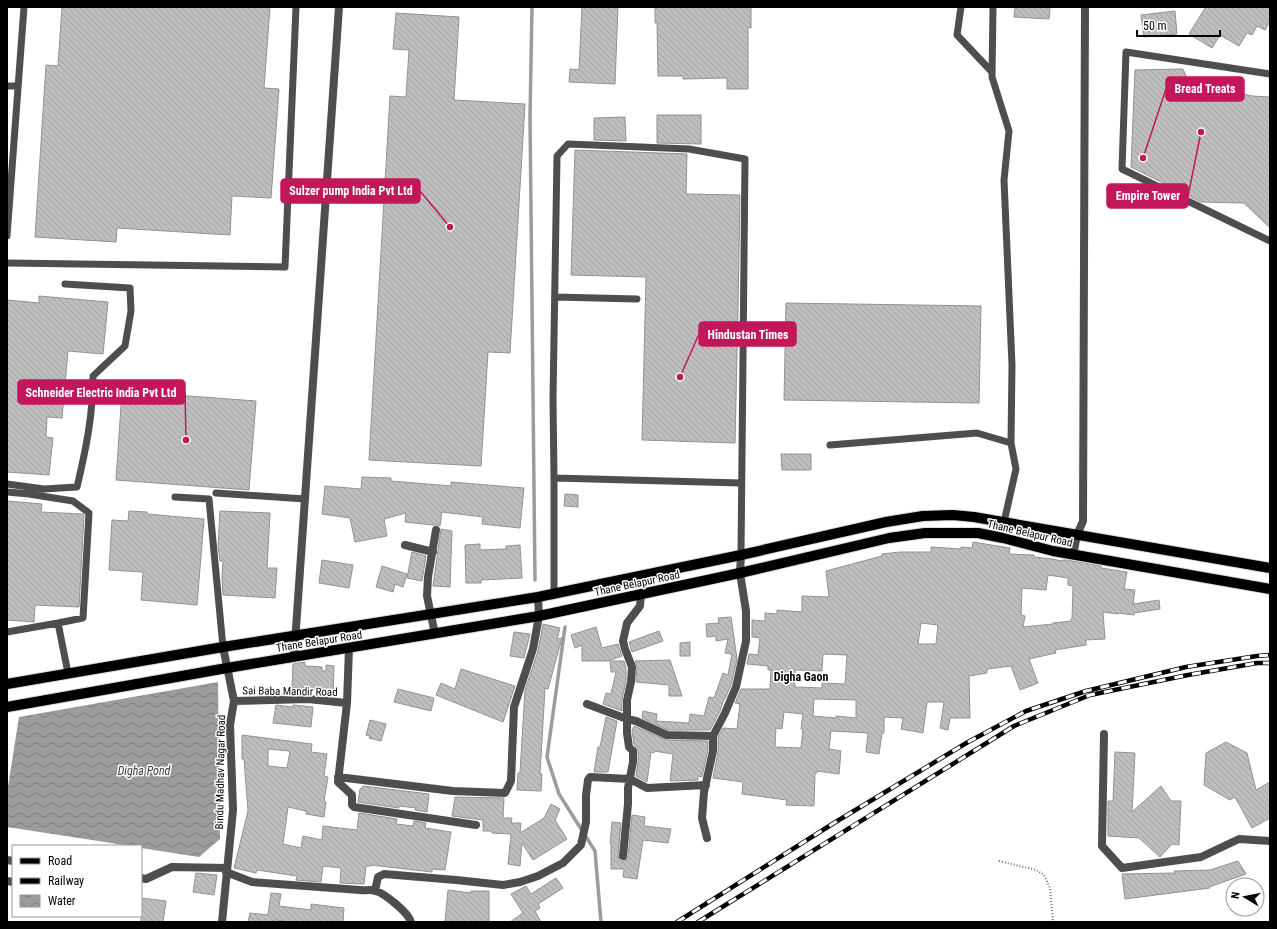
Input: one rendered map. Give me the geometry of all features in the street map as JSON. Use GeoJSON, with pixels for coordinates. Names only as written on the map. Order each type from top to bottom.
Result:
{"type":"FeatureCollection","features":[{"type":"Feature","properties":{"kind":"main road","name":"Thane Belapur Road"},"geometry":{"type":"LineString","coordinates":[[7,684],[223,647],[538,597],[740,555],[886,522],[923,516],[953,515],[974,517],[1270,568]]}},
{"type":"Feature","properties":{"kind":"main road","name":"Thane Belapur Road"},"geometry":{"type":"LineString","coordinates":[[7,707],[227,668],[540,616],[740,573],[889,538],[924,533],[978,533],[1073,555],[1270,589]]}},
{"type":"Feature","properties":{"kind":"street"},"geometry":{"type":"LineString","coordinates":[[294,657],[339,7]]}},
{"type":"Feature","properties":{"kind":"street"},"geometry":{"type":"LineString","coordinates":[[1073,555],[1077,534],[1082,521],[1085,7]]}},
{"type":"Feature","properties":{"kind":"street"},"geometry":{"type":"LineString","coordinates":[[435,634],[427,596],[428,577],[436,530]]}},
{"type":"Feature","properties":{"kind":"street"},"geometry":{"type":"LineString","coordinates":[[405,545],[433,552]]}},
{"type":"Feature","properties":{"kind":"street"},"geometry":{"type":"LineString","coordinates":[[707,838],[702,818],[706,785],[713,751],[713,736],[736,687],[746,641],[746,610],[740,573],[740,555]]}},
{"type":"Feature","properties":{"kind":"street"},"geometry":{"type":"LineString","coordinates":[[623,856],[628,788],[633,762],[633,751],[629,747],[627,733],[627,700],[631,682],[632,667],[623,641],[627,623],[640,606],[641,594]]}},
{"type":"Feature","properties":{"kind":"street"},"geometry":{"type":"LineString","coordinates":[[338,777],[453,791],[505,793],[511,781],[514,707],[532,649],[540,616],[538,597]]}},
{"type":"Feature","properties":{"kind":"street","name":"Bindu Madhav Nagar Road"},"geometry":{"type":"LineString","coordinates":[[222,922],[233,810],[230,725],[234,701],[223,647]]}},
{"type":"Feature","properties":{"kind":"street"},"geometry":{"type":"LineString","coordinates":[[349,648],[347,703],[338,782],[352,795],[352,805],[354,807],[476,825]]}},
{"type":"Feature","properties":{"kind":"street","name":"Sai Baba Mandir Road"},"geometry":{"type":"LineString","coordinates":[[234,701],[308,700],[347,703]]}},
{"type":"Feature","properties":{"kind":"street"},"geometry":{"type":"LineString","coordinates":[[586,704],[627,719],[636,720],[667,735],[713,736]]}},
{"type":"Feature","properties":{"kind":"street"},"geometry":{"type":"LineString","coordinates":[[1104,734],[1102,846],[1122,868],[1201,857],[1239,839],[1270,841]]}},
{"type":"Feature","properties":{"kind":"street"},"geometry":{"type":"LineString","coordinates":[[375,890],[378,878],[384,874],[504,885],[538,876],[563,863],[581,845],[586,822],[586,794],[588,780],[590,777],[630,779],[647,788],[706,785]]}},
{"type":"Feature","properties":{"kind":"street"},"geometry":{"type":"LineString","coordinates":[[142,878],[146,878],[172,867],[226,870],[252,882],[375,890],[395,902],[410,918],[411,922]]}},
{"type":"Feature","properties":{"kind":"lane"},"geometry":{"type":"LineString","coordinates":[[7,236],[24,7]]}},
{"type":"Feature","properties":{"kind":"lane"},"geometry":{"type":"LineString","coordinates":[[7,263],[285,267],[296,7]]}},
{"type":"Feature","properties":{"kind":"lane"},"geometry":{"type":"LineString","coordinates":[[961,7],[957,35],[992,72]]}},
{"type":"Feature","properties":{"kind":"lane"},"geometry":{"type":"LineString","coordinates":[[993,7],[992,77],[1009,131],[1004,180],[1012,365],[1011,442],[1016,469],[1004,522]]}},
{"type":"Feature","properties":{"kind":"lane"},"geometry":{"type":"LineString","coordinates":[[1270,74],[1126,52],[1122,169],[1270,241]]}},
{"type":"Feature","properties":{"kind":"lane"},"geometry":{"type":"LineString","coordinates":[[7,86],[18,86]]}},
{"type":"Feature","properties":{"kind":"lane"},"geometry":{"type":"LineString","coordinates":[[554,593],[553,399],[557,156],[568,144],[689,149],[745,159],[740,555]]}},
{"type":"Feature","properties":{"kind":"lane"},"geometry":{"type":"LineString","coordinates":[[7,484],[44,489],[77,487],[89,436],[94,376],[126,346],[131,311],[130,288],[65,284]]}},
{"type":"Feature","properties":{"kind":"lane"},"geometry":{"type":"LineString","coordinates":[[555,297],[637,299]]}},
{"type":"Feature","properties":{"kind":"lane"},"geometry":{"type":"LineString","coordinates":[[830,445],[977,433],[1011,442]]}},
{"type":"Feature","properties":{"kind":"lane"},"geometry":{"type":"LineString","coordinates":[[554,478],[741,483]]}},
{"type":"Feature","properties":{"kind":"lane"},"geometry":{"type":"LineString","coordinates":[[7,492],[73,501],[89,513],[83,618],[7,632]]}},
{"type":"Feature","properties":{"kind":"lane"},"geometry":{"type":"LineString","coordinates":[[216,493],[305,499]]}},
{"type":"Feature","properties":{"kind":"lane"},"geometry":{"type":"LineString","coordinates":[[174,497],[210,498],[223,647]]}},
{"type":"Feature","properties":{"kind":"lane"},"geometry":{"type":"LineString","coordinates":[[58,623],[68,673]]}},
{"type":"Feature","properties":{"kind":"path"},"geometry":{"type":"LineString","coordinates":[[999,861],[1036,870],[1044,875],[1050,888],[1053,922]]}},
{"type":"Feature","properties":{"kind":"water","name":"Digha Pond"},"geometry":{"type":"Polygon","coordinates":[[[218,682],[220,839],[199,857],[142,848],[142,845],[124,845],[7,827],[7,793],[19,717],[218,682]]]}},
{"type":"Feature","properties":{"kind":"building"},"geometry":{"type":"Polygon","coordinates":[[[62,7],[270,7],[264,88],[279,89],[271,198],[232,196],[230,235],[117,228],[116,242],[35,237],[46,65],[58,66],[62,7]]]}},
{"type":"Feature","properties":{"kind":"building"},"geometry":{"type":"Polygon","coordinates":[[[582,7],[618,7],[615,84],[569,82],[570,69],[579,70],[582,7]]]}},
{"type":"Feature","properties":{"kind":"building"},"geometry":{"type":"Polygon","coordinates":[[[655,7],[751,7],[751,28],[748,27],[748,89],[727,89],[727,78],[683,79],[683,76],[658,76],[657,23],[655,23],[655,7]]]}},
{"type":"Feature","properties":{"kind":"building"},"geometry":{"type":"Polygon","coordinates":[[[1015,7],[1050,7],[1049,19],[1014,17],[1015,7]]]}},
{"type":"Feature","properties":{"kind":"building"},"geometry":{"type":"Polygon","coordinates":[[[1270,7],[1270,21],[1265,30],[1257,26],[1252,35],[1247,33],[1239,46],[1220,35],[1212,48],[1189,34],[1205,8],[1270,7]]]}},
{"type":"Feature","properties":{"kind":"building"},"geometry":{"type":"Polygon","coordinates":[[[1175,11],[1177,34],[1144,37],[1141,15],[1175,11]]]}},
{"type":"Feature","properties":{"kind":"building"},"geometry":{"type":"Polygon","coordinates":[[[396,13],[459,17],[454,100],[525,104],[510,353],[488,352],[481,466],[369,460],[390,96],[406,97],[409,50],[393,49],[396,13]]]}},
{"type":"Feature","properties":{"kind":"building"},"geometry":{"type":"Polygon","coordinates":[[[1183,69],[1191,87],[1209,86],[1252,96],[1270,97],[1270,228],[1244,203],[1201,202],[1131,167],[1135,70],[1183,69]]]}},
{"type":"Feature","properties":{"kind":"building"},"geometry":{"type":"Polygon","coordinates":[[[657,115],[701,115],[701,144],[657,143],[657,115]]]}},
{"type":"Feature","properties":{"kind":"building"},"geometry":{"type":"Polygon","coordinates":[[[625,117],[626,141],[594,140],[594,118],[625,117]]]}},
{"type":"Feature","properties":{"kind":"building"},"geometry":{"type":"Polygon","coordinates":[[[575,150],[687,154],[686,194],[740,195],[735,443],[642,440],[646,277],[571,275],[575,150]]]}},
{"type":"Feature","properties":{"kind":"building"},"geometry":{"type":"Polygon","coordinates":[[[39,296],[108,302],[103,354],[68,351],[62,418],[47,417],[46,437],[53,438],[49,475],[7,472],[7,300],[39,303],[39,296]]]}},
{"type":"Feature","properties":{"kind":"building"},"geometry":{"type":"Polygon","coordinates":[[[786,303],[981,306],[979,403],[784,400],[786,303]]]}},
{"type":"Feature","properties":{"kind":"building"},"geometry":{"type":"Polygon","coordinates":[[[122,391],[256,401],[249,490],[116,480],[122,391]]]}},
{"type":"Feature","properties":{"kind":"building"},"geometry":{"type":"Polygon","coordinates":[[[781,454],[811,454],[811,470],[782,470],[781,454]]]}},
{"type":"Feature","properties":{"kind":"building"},"geometry":{"type":"Polygon","coordinates":[[[362,477],[391,478],[391,481],[451,486],[451,482],[524,488],[520,528],[482,524],[483,517],[442,512],[440,526],[405,522],[406,513],[384,519],[387,536],[355,542],[350,518],[322,514],[325,486],[361,489],[362,477]]]}},
{"type":"Feature","properties":{"kind":"building"},"geometry":{"type":"Polygon","coordinates":[[[565,494],[578,495],[578,507],[564,506],[565,494]]]}},
{"type":"Feature","properties":{"kind":"building"},"geometry":{"type":"Polygon","coordinates":[[[7,501],[42,504],[41,512],[84,515],[79,607],[35,605],[34,622],[7,620],[7,501]]]}},
{"type":"Feature","properties":{"kind":"building"},"geometry":{"type":"Polygon","coordinates":[[[129,511],[204,519],[197,605],[141,600],[143,572],[109,570],[112,520],[128,521],[129,511]]]}},
{"type":"Feature","properties":{"kind":"building"},"geometry":{"type":"Polygon","coordinates":[[[220,511],[270,513],[267,568],[277,568],[275,598],[223,595],[223,561],[220,561],[218,546],[220,511]]]}},
{"type":"Feature","properties":{"kind":"building"},"geometry":{"type":"Polygon","coordinates":[[[441,529],[452,531],[450,587],[433,586],[441,529]]]}},
{"type":"Feature","properties":{"kind":"building"},"geometry":{"type":"Polygon","coordinates":[[[973,542],[1010,548],[1009,554],[1034,555],[1034,557],[1062,561],[1068,560],[1101,566],[1101,568],[1127,572],[1124,589],[1135,590],[1133,604],[1159,600],[1160,609],[1134,613],[1134,615],[1103,612],[1105,639],[1086,640],[1086,645],[1055,650],[1056,653],[1029,659],[1038,683],[1020,690],[1011,666],[987,669],[987,673],[969,676],[970,718],[950,718],[948,730],[940,728],[944,702],[927,702],[923,733],[901,729],[903,718],[884,717],[884,733],[882,733],[879,754],[866,752],[868,733],[831,731],[829,749],[841,751],[839,774],[817,771],[817,773],[815,773],[814,806],[786,805],[787,800],[742,794],[743,782],[713,778],[718,752],[718,737],[723,728],[737,729],[740,704],[735,703],[741,689],[770,689],[771,670],[768,670],[768,666],[747,664],[749,654],[758,655],[760,638],[752,637],[752,620],[765,621],[765,613],[777,614],[777,610],[802,612],[802,596],[829,597],[826,571],[882,556],[882,554],[900,552],[931,552],[931,547],[961,549],[961,547],[972,548],[973,542]],[[1048,575],[1046,590],[1022,588],[1021,615],[1025,616],[1023,627],[1071,621],[1073,586],[1068,585],[1068,578],[1048,575]],[[921,623],[918,644],[936,644],[938,625],[921,623]],[[823,654],[822,671],[795,670],[795,687],[822,688],[822,683],[845,684],[847,655],[823,654]],[[814,699],[813,716],[836,718],[836,716],[856,718],[856,700],[814,699]],[[784,712],[782,729],[776,728],[775,747],[801,748],[803,714],[784,712]]]}},
{"type":"Feature","properties":{"kind":"building"},"geometry":{"type":"Polygon","coordinates":[[[480,544],[480,550],[506,549],[506,546],[520,545],[522,578],[481,580],[481,583],[466,583],[465,545],[480,544]]]}},
{"type":"Feature","properties":{"kind":"building"},"geometry":{"type":"Polygon","coordinates":[[[412,552],[426,556],[422,581],[407,578],[412,552]]]}},
{"type":"Feature","properties":{"kind":"building"},"geometry":{"type":"Polygon","coordinates":[[[322,560],[353,565],[349,588],[319,583],[322,560]]]}},
{"type":"Feature","properties":{"kind":"building"},"geometry":{"type":"Polygon","coordinates":[[[382,566],[407,574],[403,587],[395,584],[393,592],[376,587],[382,566]]]}},
{"type":"Feature","properties":{"kind":"building"},"geometry":{"type":"Polygon","coordinates":[[[731,617],[737,659],[731,685],[710,730],[668,730],[642,718],[643,711],[657,714],[656,721],[689,723],[690,714],[704,716],[709,697],[714,698],[723,673],[728,675],[732,654],[725,653],[728,639],[716,641],[716,636],[707,637],[706,624],[719,623],[718,618],[731,617]]]}},
{"type":"Feature","properties":{"kind":"building"},"geometry":{"type":"Polygon","coordinates":[[[543,624],[560,628],[557,639],[562,638],[548,689],[545,688],[540,774],[542,774],[541,791],[517,790],[518,773],[520,773],[525,690],[538,651],[543,624]]]}},
{"type":"Feature","properties":{"kind":"building"},"geometry":{"type":"Polygon","coordinates":[[[596,627],[602,648],[618,644],[622,656],[608,661],[582,661],[582,645],[575,648],[571,635],[596,627]]]}},
{"type":"Feature","properties":{"kind":"building"},"geometry":{"type":"Polygon","coordinates":[[[659,631],[663,641],[632,652],[629,642],[659,631]]]}},
{"type":"Feature","properties":{"kind":"building"},"geometry":{"type":"Polygon","coordinates":[[[514,632],[530,634],[524,658],[510,656],[514,632]]]}},
{"type":"Feature","properties":{"kind":"building"},"geometry":{"type":"Polygon","coordinates":[[[690,642],[690,656],[680,656],[680,643],[690,642]]]}},
{"type":"Feature","properties":{"kind":"building"},"geometry":{"type":"Polygon","coordinates":[[[670,660],[682,696],[669,696],[669,685],[636,682],[637,667],[635,661],[670,660]]]}},
{"type":"Feature","properties":{"kind":"building"},"geometry":{"type":"Polygon","coordinates":[[[610,661],[624,661],[626,668],[626,681],[622,699],[622,711],[603,704],[606,693],[611,694],[616,672],[611,672],[610,661]]]}},
{"type":"Feature","properties":{"kind":"building"},"geometry":{"type":"Polygon","coordinates":[[[305,662],[305,666],[322,667],[322,671],[326,671],[326,665],[334,666],[333,693],[325,692],[325,690],[292,688],[293,664],[305,662]]]}},
{"type":"Feature","properties":{"kind":"building"},"geometry":{"type":"Polygon","coordinates":[[[461,669],[515,686],[503,722],[436,695],[441,683],[455,689],[461,669]]]}},
{"type":"Feature","properties":{"kind":"building"},"geometry":{"type":"Polygon","coordinates":[[[398,689],[434,698],[431,711],[394,702],[398,689]]]}},
{"type":"Feature","properties":{"kind":"building"},"geometry":{"type":"Polygon","coordinates":[[[276,705],[313,707],[311,727],[273,723],[276,705]]]}},
{"type":"Feature","properties":{"kind":"building"},"geometry":{"type":"Polygon","coordinates":[[[606,717],[617,721],[608,772],[594,772],[598,747],[600,747],[606,717]]]}},
{"type":"Feature","properties":{"kind":"building"},"geometry":{"type":"Polygon","coordinates":[[[370,720],[386,724],[381,741],[369,738],[370,736],[366,735],[370,720]]]}},
{"type":"Feature","properties":{"kind":"building"},"geometry":{"type":"Polygon","coordinates":[[[634,726],[667,740],[708,741],[708,750],[702,777],[698,776],[698,780],[670,781],[673,754],[654,751],[654,753],[651,752],[647,782],[636,776],[638,751],[634,744],[632,731],[634,726]]]}},
{"type":"Feature","properties":{"kind":"building"},"geometry":{"type":"Polygon","coordinates":[[[242,735],[312,744],[311,752],[327,754],[324,776],[328,777],[324,801],[326,802],[324,817],[306,814],[306,811],[288,807],[283,844],[301,848],[303,836],[322,840],[323,826],[357,830],[359,813],[397,819],[396,824],[413,826],[414,821],[426,823],[425,828],[451,832],[445,870],[432,869],[432,872],[371,865],[366,866],[364,884],[340,883],[341,868],[323,866],[321,882],[296,880],[297,876],[257,870],[256,873],[234,868],[248,811],[244,759],[242,759],[242,735]],[[268,749],[268,766],[287,768],[290,751],[268,749]]]}},
{"type":"Feature","properties":{"kind":"building"},"geometry":{"type":"Polygon","coordinates":[[[1226,742],[1247,753],[1256,790],[1270,782],[1270,818],[1252,828],[1235,797],[1230,800],[1204,785],[1206,753],[1226,742]]]}},
{"type":"Feature","properties":{"kind":"building"},"geometry":{"type":"Polygon","coordinates":[[[1115,752],[1135,753],[1132,812],[1161,786],[1171,801],[1181,801],[1179,845],[1172,844],[1160,857],[1139,838],[1108,836],[1108,801],[1113,801],[1115,752]]]}},
{"type":"Feature","properties":{"kind":"building"},"geometry":{"type":"Polygon","coordinates":[[[363,786],[429,794],[427,812],[415,810],[416,808],[399,806],[399,808],[358,802],[360,789],[363,786]]]}},
{"type":"Feature","properties":{"kind":"building"},"geometry":{"type":"Polygon","coordinates":[[[455,797],[504,798],[503,818],[512,818],[511,823],[521,823],[520,833],[544,818],[551,804],[560,809],[555,820],[567,839],[533,860],[522,843],[520,866],[508,864],[511,834],[483,831],[483,820],[452,816],[455,797]]]}},
{"type":"Feature","properties":{"kind":"building"},"geometry":{"type":"Polygon","coordinates":[[[632,815],[645,817],[644,826],[671,829],[668,843],[643,840],[637,879],[623,877],[624,869],[611,869],[610,843],[612,822],[621,823],[618,856],[620,861],[625,861],[628,857],[632,815]]]}},
{"type":"Feature","properties":{"kind":"building"},"geometry":{"type":"Polygon","coordinates":[[[1238,861],[1246,874],[1237,877],[1225,877],[1225,881],[1209,887],[1210,888],[1125,899],[1122,874],[1176,873],[1174,871],[1210,870],[1238,861]]]}},
{"type":"Feature","properties":{"kind":"building"},"geometry":{"type":"Polygon","coordinates":[[[196,873],[217,875],[214,895],[193,892],[196,873]]]}},
{"type":"Feature","properties":{"kind":"building"},"geometry":{"type":"Polygon","coordinates":[[[556,878],[563,888],[538,904],[540,908],[535,911],[541,922],[510,922],[523,913],[511,894],[526,886],[531,894],[556,878]]]}},
{"type":"Feature","properties":{"kind":"building"},"geometry":{"type":"Polygon","coordinates":[[[448,890],[471,893],[471,891],[489,891],[489,922],[445,922],[448,890]]]}},
{"type":"Feature","properties":{"kind":"building"},"geometry":{"type":"Polygon","coordinates":[[[271,893],[281,894],[279,906],[311,910],[311,904],[344,908],[343,922],[289,922],[274,920],[274,922],[248,922],[250,913],[268,915],[271,893]]]}},
{"type":"Feature","properties":{"kind":"building"},"geometry":{"type":"Polygon","coordinates":[[[142,898],[166,901],[163,922],[141,922],[142,898]]]}},
{"type":"Feature","properties":{"kind":"waterway"},"geometry":{"type":"LineString","coordinates":[[532,7],[530,117],[535,580]]}},
{"type":"Feature","properties":{"kind":"waterway"},"geometry":{"type":"LineString","coordinates":[[565,627],[547,757],[559,794],[595,851],[601,922]]}},
{"type":"Feature","properties":{"kind":"railway"},"geometry":{"type":"LineString","coordinates":[[677,922],[834,823],[968,742],[1026,711],[1086,691],[1186,667],[1270,655]]}},
{"type":"Feature","properties":{"kind":"railway"},"geometry":{"type":"LineString","coordinates":[[698,922],[1014,726],[1090,695],[1188,675],[1257,663],[1270,663]]}},
{"type":"Feature","properties":{"kind":"place","name":"Empire Tower"},"geometry":{"type":"Point","coordinates":[1201,132]}},
{"type":"Feature","properties":{"kind":"place","name":"Bread Treats"},"geometry":{"type":"Point","coordinates":[1143,158]}},
{"type":"Feature","properties":{"kind":"place","name":"Sulzer pump India Pvt Ltd"},"geometry":{"type":"Point","coordinates":[450,227]}},
{"type":"Feature","properties":{"kind":"place","name":"Hindustan Times"},"geometry":{"type":"Point","coordinates":[680,377]}},
{"type":"Feature","properties":{"kind":"place","name":"Schneider Electric India Pvt Ltd"},"geometry":{"type":"Point","coordinates":[186,440]}},
{"type":"Feature","properties":{"kind":"district","name":"Digha Gaon"},"geometry":{"type":"Point","coordinates":[801,677]}}]}
